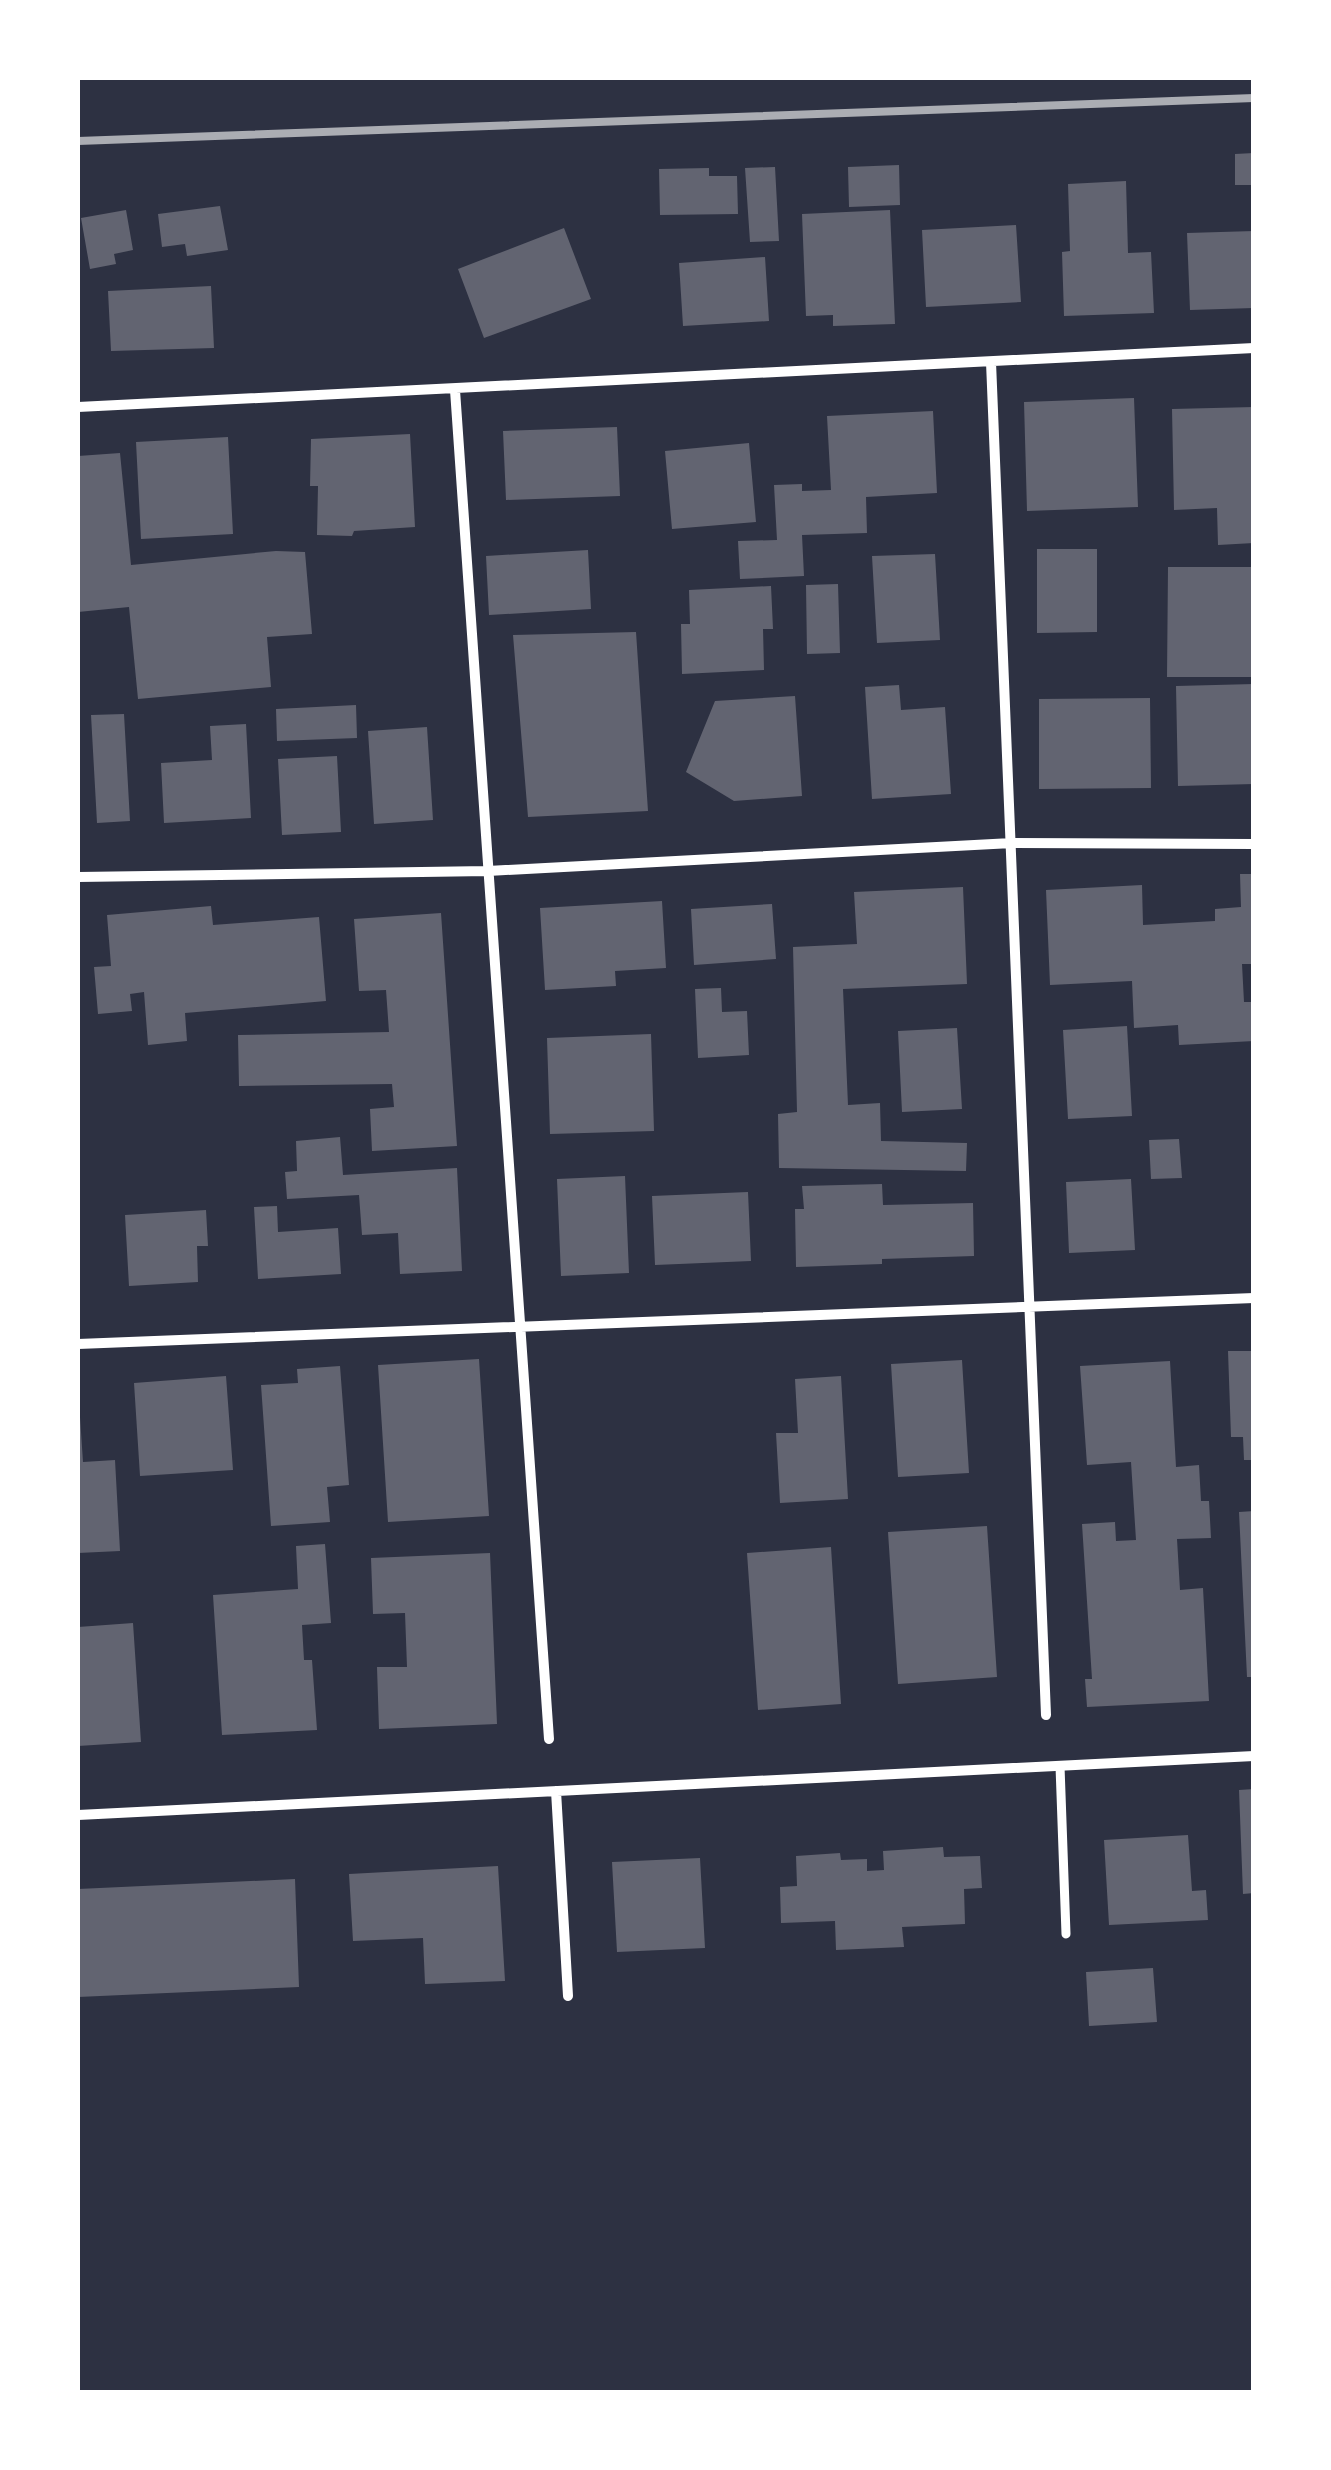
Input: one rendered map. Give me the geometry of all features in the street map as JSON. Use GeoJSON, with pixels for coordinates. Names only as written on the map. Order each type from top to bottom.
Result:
{"type":"FeatureCollection","features":[{"type":"Feature","properties":{"kind":"street"},"geometry":{"type":"LineString","coordinates":[[78,406],[1254,348]]}},
{"type":"Feature","properties":{"kind":"street"},"geometry":{"type":"LineString","coordinates":[[991,362],[1046,1715]]}},
{"type":"Feature","properties":{"kind":"street"},"geometry":{"type":"LineString","coordinates":[[455,390],[548,1739]]}},
{"type":"Feature","properties":{"kind":"street"},"geometry":{"type":"LineString","coordinates":[[78,877],[488,871],[1012,843],[1254,844]]}},
{"type":"Feature","properties":{"kind":"street"},"geometry":{"type":"LineString","coordinates":[[78,1344],[1254,1298]]}},
{"type":"Feature","properties":{"kind":"street"},"geometry":{"type":"LineString","coordinates":[[78,1815],[1254,1756]]}},
{"type":"Feature","properties":{"kind":"street"},"geometry":{"type":"LineString","coordinates":[[1060,1766],[1066,1934]]}},
{"type":"Feature","properties":{"kind":"street"},"geometry":{"type":"LineString","coordinates":[[556,1791],[568,1996]]}},
{"type":"Feature","properties":{"kind":"building"},"geometry":{"type":"Polygon","coordinates":[[[1254,153],[1254,185],[1235,185],[1235,154],[1254,153]]]}},
{"type":"Feature","properties":{"kind":"building"},"geometry":{"type":"Polygon","coordinates":[[[899,165],[900,205],[849,207],[848,167],[899,165]]]}},
{"type":"Feature","properties":{"kind":"building"},"geometry":{"type":"Polygon","coordinates":[[[775,167],[779,241],[750,242],[745,168],[775,167]]]}},
{"type":"Feature","properties":{"kind":"building"},"geometry":{"type":"Polygon","coordinates":[[[709,168],[709,176],[737,176],[738,214],[660,215],[659,169],[709,168]]]}},
{"type":"Feature","properties":{"kind":"building"},"geometry":{"type":"Polygon","coordinates":[[[1126,181],[1128,253],[1151,252],[1154,313],[1064,316],[1062,252],[1070,251],[1068,184],[1126,181]]]}},
{"type":"Feature","properties":{"kind":"building"},"geometry":{"type":"Polygon","coordinates":[[[220,206],[228,250],[187,256],[185,244],[162,247],[158,214],[220,206]]]}},
{"type":"Feature","properties":{"kind":"building"},"geometry":{"type":"Polygon","coordinates":[[[126,210],[133,250],[114,254],[116,264],[90,269],[81,218],[126,210]]]}},
{"type":"Feature","properties":{"kind":"building"},"geometry":{"type":"Polygon","coordinates":[[[890,210],[895,324],[833,326],[833,315],[806,316],[802,214],[890,210]]]}},
{"type":"Feature","properties":{"kind":"building"},"geometry":{"type":"Polygon","coordinates":[[[1016,225],[1021,302],[926,307],[922,230],[1016,225]]]}},
{"type":"Feature","properties":{"kind":"building"},"geometry":{"type":"Polygon","coordinates":[[[564,228],[591,299],[484,338],[458,269],[564,228]]]}},
{"type":"Feature","properties":{"kind":"building"},"geometry":{"type":"Polygon","coordinates":[[[1254,231],[1254,308],[1190,310],[1187,233],[1254,231]]]}},
{"type":"Feature","properties":{"kind":"building"},"geometry":{"type":"Polygon","coordinates":[[[765,257],[769,321],[683,326],[679,263],[765,257]]]}},
{"type":"Feature","properties":{"kind":"building"},"geometry":{"type":"Polygon","coordinates":[[[211,286],[214,348],[111,351],[108,291],[211,286]]]}},
{"type":"Feature","properties":{"kind":"building"},"geometry":{"type":"Polygon","coordinates":[[[1134,398],[1138,507],[1027,511],[1024,402],[1134,398]]]}},
{"type":"Feature","properties":{"kind":"building"},"geometry":{"type":"Polygon","coordinates":[[[1254,407],[1254,543],[1218,545],[1217,508],[1174,510],[1172,409],[1254,407]]]}},
{"type":"Feature","properties":{"kind":"building"},"geometry":{"type":"Polygon","coordinates":[[[933,411],[937,493],[866,497],[867,533],[802,535],[804,576],[740,579],[738,541],[777,540],[774,485],[802,484],[802,491],[831,490],[827,416],[933,411]]]}},
{"type":"Feature","properties":{"kind":"building"},"geometry":{"type":"Polygon","coordinates":[[[617,427],[620,496],[506,500],[503,431],[617,427]]]}},
{"type":"Feature","properties":{"kind":"building"},"geometry":{"type":"Polygon","coordinates":[[[410,434],[415,527],[354,531],[352,536],[317,535],[318,486],[310,486],[311,439],[410,434]]]}},
{"type":"Feature","properties":{"kind":"building"},"geometry":{"type":"Polygon","coordinates":[[[228,437],[233,534],[141,539],[136,442],[228,437]]]}},
{"type":"Feature","properties":{"kind":"building"},"geometry":{"type":"Polygon","coordinates":[[[749,443],[756,522],[672,529],[665,451],[749,443]]]}},
{"type":"Feature","properties":{"kind":"building"},"geometry":{"type":"Polygon","coordinates":[[[120,453],[131,565],[276,551],[305,552],[312,634],[267,637],[271,687],[138,699],[129,607],[78,612],[78,456],[120,453]]]}},
{"type":"Feature","properties":{"kind":"building"},"geometry":{"type":"Polygon","coordinates":[[[1037,549],[1097,549],[1097,632],[1037,633],[1037,549]]]}},
{"type":"Feature","properties":{"kind":"building"},"geometry":{"type":"Polygon","coordinates":[[[588,550],[591,609],[489,615],[486,556],[588,550]]]}},
{"type":"Feature","properties":{"kind":"building"},"geometry":{"type":"Polygon","coordinates":[[[935,554],[940,640],[877,643],[872,556],[935,554]]]}},
{"type":"Feature","properties":{"kind":"building"},"geometry":{"type":"Polygon","coordinates":[[[1168,567],[1254,567],[1254,677],[1167,677],[1168,567]]]}},
{"type":"Feature","properties":{"kind":"building"},"geometry":{"type":"Polygon","coordinates":[[[838,584],[840,653],[807,654],[806,585],[838,584]]]}},
{"type":"Feature","properties":{"kind":"building"},"geometry":{"type":"Polygon","coordinates":[[[771,586],[773,629],[763,629],[764,670],[682,674],[681,624],[690,624],[689,590],[771,586]]]}},
{"type":"Feature","properties":{"kind":"building"},"geometry":{"type":"Polygon","coordinates":[[[636,632],[648,811],[528,817],[513,635],[636,632]]]}},
{"type":"Feature","properties":{"kind":"building"},"geometry":{"type":"Polygon","coordinates":[[[1254,684],[1254,784],[1178,786],[1176,686],[1254,684]]]}},
{"type":"Feature","properties":{"kind":"building"},"geometry":{"type":"Polygon","coordinates":[[[899,685],[901,710],[945,707],[951,794],[872,799],[865,687],[899,685]]]}},
{"type":"Feature","properties":{"kind":"building"},"geometry":{"type":"Polygon","coordinates":[[[795,696],[802,796],[734,801],[686,772],[715,701],[795,696]]]}},
{"type":"Feature","properties":{"kind":"building"},"geometry":{"type":"Polygon","coordinates":[[[1150,698],[1151,788],[1039,789],[1039,699],[1150,698]]]}},
{"type":"Feature","properties":{"kind":"building"},"geometry":{"type":"Polygon","coordinates":[[[356,705],[357,738],[277,741],[276,709],[356,705]]]}},
{"type":"Feature","properties":{"kind":"building"},"geometry":{"type":"Polygon","coordinates":[[[124,714],[130,821],[97,823],[91,715],[124,714]]]}},
{"type":"Feature","properties":{"kind":"building"},"geometry":{"type":"Polygon","coordinates":[[[246,724],[251,818],[164,823],[161,763],[212,760],[210,726],[246,724]]]}},
{"type":"Feature","properties":{"kind":"building"},"geometry":{"type":"Polygon","coordinates":[[[427,727],[433,820],[374,824],[368,731],[427,727]]]}},
{"type":"Feature","properties":{"kind":"building"},"geometry":{"type":"Polygon","coordinates":[[[337,756],[341,832],[282,835],[278,759],[337,756]]]}},
{"type":"Feature","properties":{"kind":"building"},"geometry":{"type":"Polygon","coordinates":[[[1240,874],[1254,874],[1254,964],[1242,964],[1244,1002],[1254,1002],[1254,1041],[1179,1045],[1178,1025],[1134,1028],[1132,981],[1050,985],[1046,890],[1142,885],[1143,925],[1215,921],[1215,909],[1241,907],[1240,874]]]}},
{"type":"Feature","properties":{"kind":"building"},"geometry":{"type":"Polygon","coordinates":[[[963,887],[967,984],[843,989],[848,1105],[880,1103],[881,1141],[967,1143],[966,1171],[779,1168],[778,1114],[797,1112],[793,947],[857,944],[854,892],[963,887]]]}},
{"type":"Feature","properties":{"kind":"building"},"geometry":{"type":"Polygon","coordinates":[[[662,901],[666,968],[615,971],[616,986],[545,990],[540,908],[662,901]]]}},
{"type":"Feature","properties":{"kind":"building"},"geometry":{"type":"Polygon","coordinates":[[[772,904],[776,959],[694,965],[691,909],[772,904]]]}},
{"type":"Feature","properties":{"kind":"building"},"geometry":{"type":"Polygon","coordinates":[[[211,906],[213,925],[319,917],[326,1001],[185,1013],[187,1041],[148,1045],[144,992],[130,994],[132,1011],[98,1014],[94,967],[111,966],[107,915],[211,906]]]}},
{"type":"Feature","properties":{"kind":"building"},"geometry":{"type":"Polygon","coordinates":[[[441,913],[457,1146],[372,1151],[370,1109],[394,1107],[392,1084],[239,1086],[238,1035],[389,1032],[386,990],[359,991],[354,919],[441,913]]]}},
{"type":"Feature","properties":{"kind":"building"},"geometry":{"type":"Polygon","coordinates":[[[721,988],[722,1012],[747,1011],[749,1055],[698,1058],[695,989],[721,988]]]}},
{"type":"Feature","properties":{"kind":"building"},"geometry":{"type":"Polygon","coordinates":[[[1127,1026],[1132,1116],[1068,1119],[1063,1030],[1127,1026]]]}},
{"type":"Feature","properties":{"kind":"building"},"geometry":{"type":"Polygon","coordinates":[[[957,1028],[962,1109],[902,1112],[898,1031],[957,1028]]]}},
{"type":"Feature","properties":{"kind":"building"},"geometry":{"type":"Polygon","coordinates":[[[651,1034],[654,1131],[550,1134],[547,1038],[651,1034]]]}},
{"type":"Feature","properties":{"kind":"building"},"geometry":{"type":"Polygon","coordinates":[[[340,1137],[343,1175],[457,1168],[462,1271],[400,1274],[398,1233],[362,1235],[359,1195],[287,1199],[285,1172],[297,1171],[296,1141],[340,1137]]]}},
{"type":"Feature","properties":{"kind":"building"},"geometry":{"type":"Polygon","coordinates":[[[1179,1139],[1182,1178],[1151,1179],[1149,1140],[1179,1139]]]}},
{"type":"Feature","properties":{"kind":"building"},"geometry":{"type":"Polygon","coordinates":[[[625,1176],[629,1273],[561,1276],[557,1179],[625,1176]]]}},
{"type":"Feature","properties":{"kind":"building"},"geometry":{"type":"Polygon","coordinates":[[[1131,1179],[1135,1250],[1069,1253],[1066,1182],[1131,1179]]]}},
{"type":"Feature","properties":{"kind":"building"},"geometry":{"type":"Polygon","coordinates":[[[882,1184],[883,1205],[973,1203],[974,1256],[796,1267],[795,1209],[804,1209],[802,1186],[882,1184]]]}},
{"type":"Feature","properties":{"kind":"building"},"geometry":{"type":"Polygon","coordinates":[[[748,1192],[751,1261],[655,1265],[652,1196],[748,1192]]]}},
{"type":"Feature","properties":{"kind":"building"},"geometry":{"type":"Polygon","coordinates":[[[277,1206],[278,1232],[338,1228],[341,1274],[258,1279],[254,1207],[277,1206]]]}},
{"type":"Feature","properties":{"kind":"building"},"geometry":{"type":"Polygon","coordinates":[[[206,1210],[208,1246],[197,1246],[198,1282],[129,1286],[125,1215],[206,1210]]]}},
{"type":"Feature","properties":{"kind":"building"},"geometry":{"type":"Polygon","coordinates":[[[1228,1351],[1254,1351],[1254,1460],[1244,1460],[1243,1437],[1231,1437],[1228,1351]]]}},
{"type":"Feature","properties":{"kind":"building"},"geometry":{"type":"Polygon","coordinates":[[[479,1359],[489,1516],[388,1522],[378,1365],[479,1359]]]}},
{"type":"Feature","properties":{"kind":"building"},"geometry":{"type":"Polygon","coordinates":[[[962,1360],[969,1473],[898,1477],[891,1364],[962,1360]]]}},
{"type":"Feature","properties":{"kind":"building"},"geometry":{"type":"Polygon","coordinates":[[[1170,1361],[1176,1467],[1199,1465],[1201,1501],[1209,1501],[1211,1538],[1177,1539],[1180,1590],[1203,1588],[1209,1701],[1087,1707],[1085,1679],[1092,1679],[1082,1524],[1115,1522],[1116,1541],[1136,1540],[1131,1462],[1087,1465],[1080,1366],[1170,1361]]]}},
{"type":"Feature","properties":{"kind":"building"},"geometry":{"type":"Polygon","coordinates":[[[340,1366],[349,1485],[327,1487],[330,1522],[271,1526],[261,1385],[298,1383],[297,1369],[340,1366]]]}},
{"type":"Feature","properties":{"kind":"building"},"geometry":{"type":"Polygon","coordinates":[[[226,1376],[233,1470],[140,1476],[134,1383],[226,1376]]]}},
{"type":"Feature","properties":{"kind":"building"},"geometry":{"type":"Polygon","coordinates":[[[841,1376],[848,1499],[780,1503],[776,1433],[798,1433],[795,1379],[841,1376]]]}},
{"type":"Feature","properties":{"kind":"building"},"geometry":{"type":"Polygon","coordinates":[[[78,1417],[83,1462],[115,1460],[120,1551],[78,1553],[78,1417]]]}},
{"type":"Feature","properties":{"kind":"building"},"geometry":{"type":"Polygon","coordinates":[[[1254,1511],[1254,1677],[1247,1677],[1239,1512],[1254,1511]]]}},
{"type":"Feature","properties":{"kind":"building"},"geometry":{"type":"Polygon","coordinates":[[[987,1526],[997,1677],[898,1684],[888,1532],[987,1526]]]}},
{"type":"Feature","properties":{"kind":"building"},"geometry":{"type":"Polygon","coordinates":[[[325,1544],[331,1623],[302,1625],[304,1660],[312,1660],[317,1730],[222,1735],[213,1595],[298,1589],[296,1546],[325,1544]]]}},
{"type":"Feature","properties":{"kind":"building"},"geometry":{"type":"Polygon","coordinates":[[[831,1547],[841,1704],[758,1710],[747,1553],[831,1547]]]}},
{"type":"Feature","properties":{"kind":"building"},"geometry":{"type":"Polygon","coordinates":[[[490,1553],[497,1724],[379,1729],[377,1667],[407,1667],[405,1613],[373,1614],[371,1558],[490,1553]]]}},
{"type":"Feature","properties":{"kind":"building"},"geometry":{"type":"Polygon","coordinates":[[[133,1623],[141,1742],[78,1746],[78,1627],[133,1623]]]}},
{"type":"Feature","properties":{"kind":"building"},"geometry":{"type":"Polygon","coordinates":[[[1254,1789],[1254,1893],[1243,1894],[1239,1790],[1254,1789]]]}},
{"type":"Feature","properties":{"kind":"building"},"geometry":{"type":"Polygon","coordinates":[[[1188,1835],[1192,1891],[1206,1890],[1208,1920],[1109,1925],[1104,1840],[1188,1835]]]}},
{"type":"Feature","properties":{"kind":"building"},"geometry":{"type":"Polygon","coordinates":[[[943,1847],[944,1857],[980,1856],[982,1888],[964,1889],[965,1924],[902,1927],[904,1947],[836,1950],[835,1921],[781,1923],[780,1887],[797,1886],[796,1856],[840,1853],[841,1860],[867,1859],[867,1871],[884,1870],[883,1851],[943,1847]]]}},
{"type":"Feature","properties":{"kind":"building"},"geometry":{"type":"Polygon","coordinates":[[[700,1858],[705,1948],[617,1952],[612,1862],[700,1858]]]}},
{"type":"Feature","properties":{"kind":"building"},"geometry":{"type":"Polygon","coordinates":[[[498,1866],[505,1981],[425,1984],[423,1938],[353,1941],[349,1874],[498,1866]]]}},
{"type":"Feature","properties":{"kind":"building"},"geometry":{"type":"Polygon","coordinates":[[[295,1879],[299,1987],[78,1997],[78,1889],[295,1879]]]}},
{"type":"Feature","properties":{"kind":"building"},"geometry":{"type":"Polygon","coordinates":[[[1153,1968],[1157,2022],[1089,2026],[1086,1972],[1153,1968]]]}},
{"type":"Feature","properties":{"kind":"railway"},"geometry":{"type":"LineString","coordinates":[[78,141],[1254,98]]}}]}
